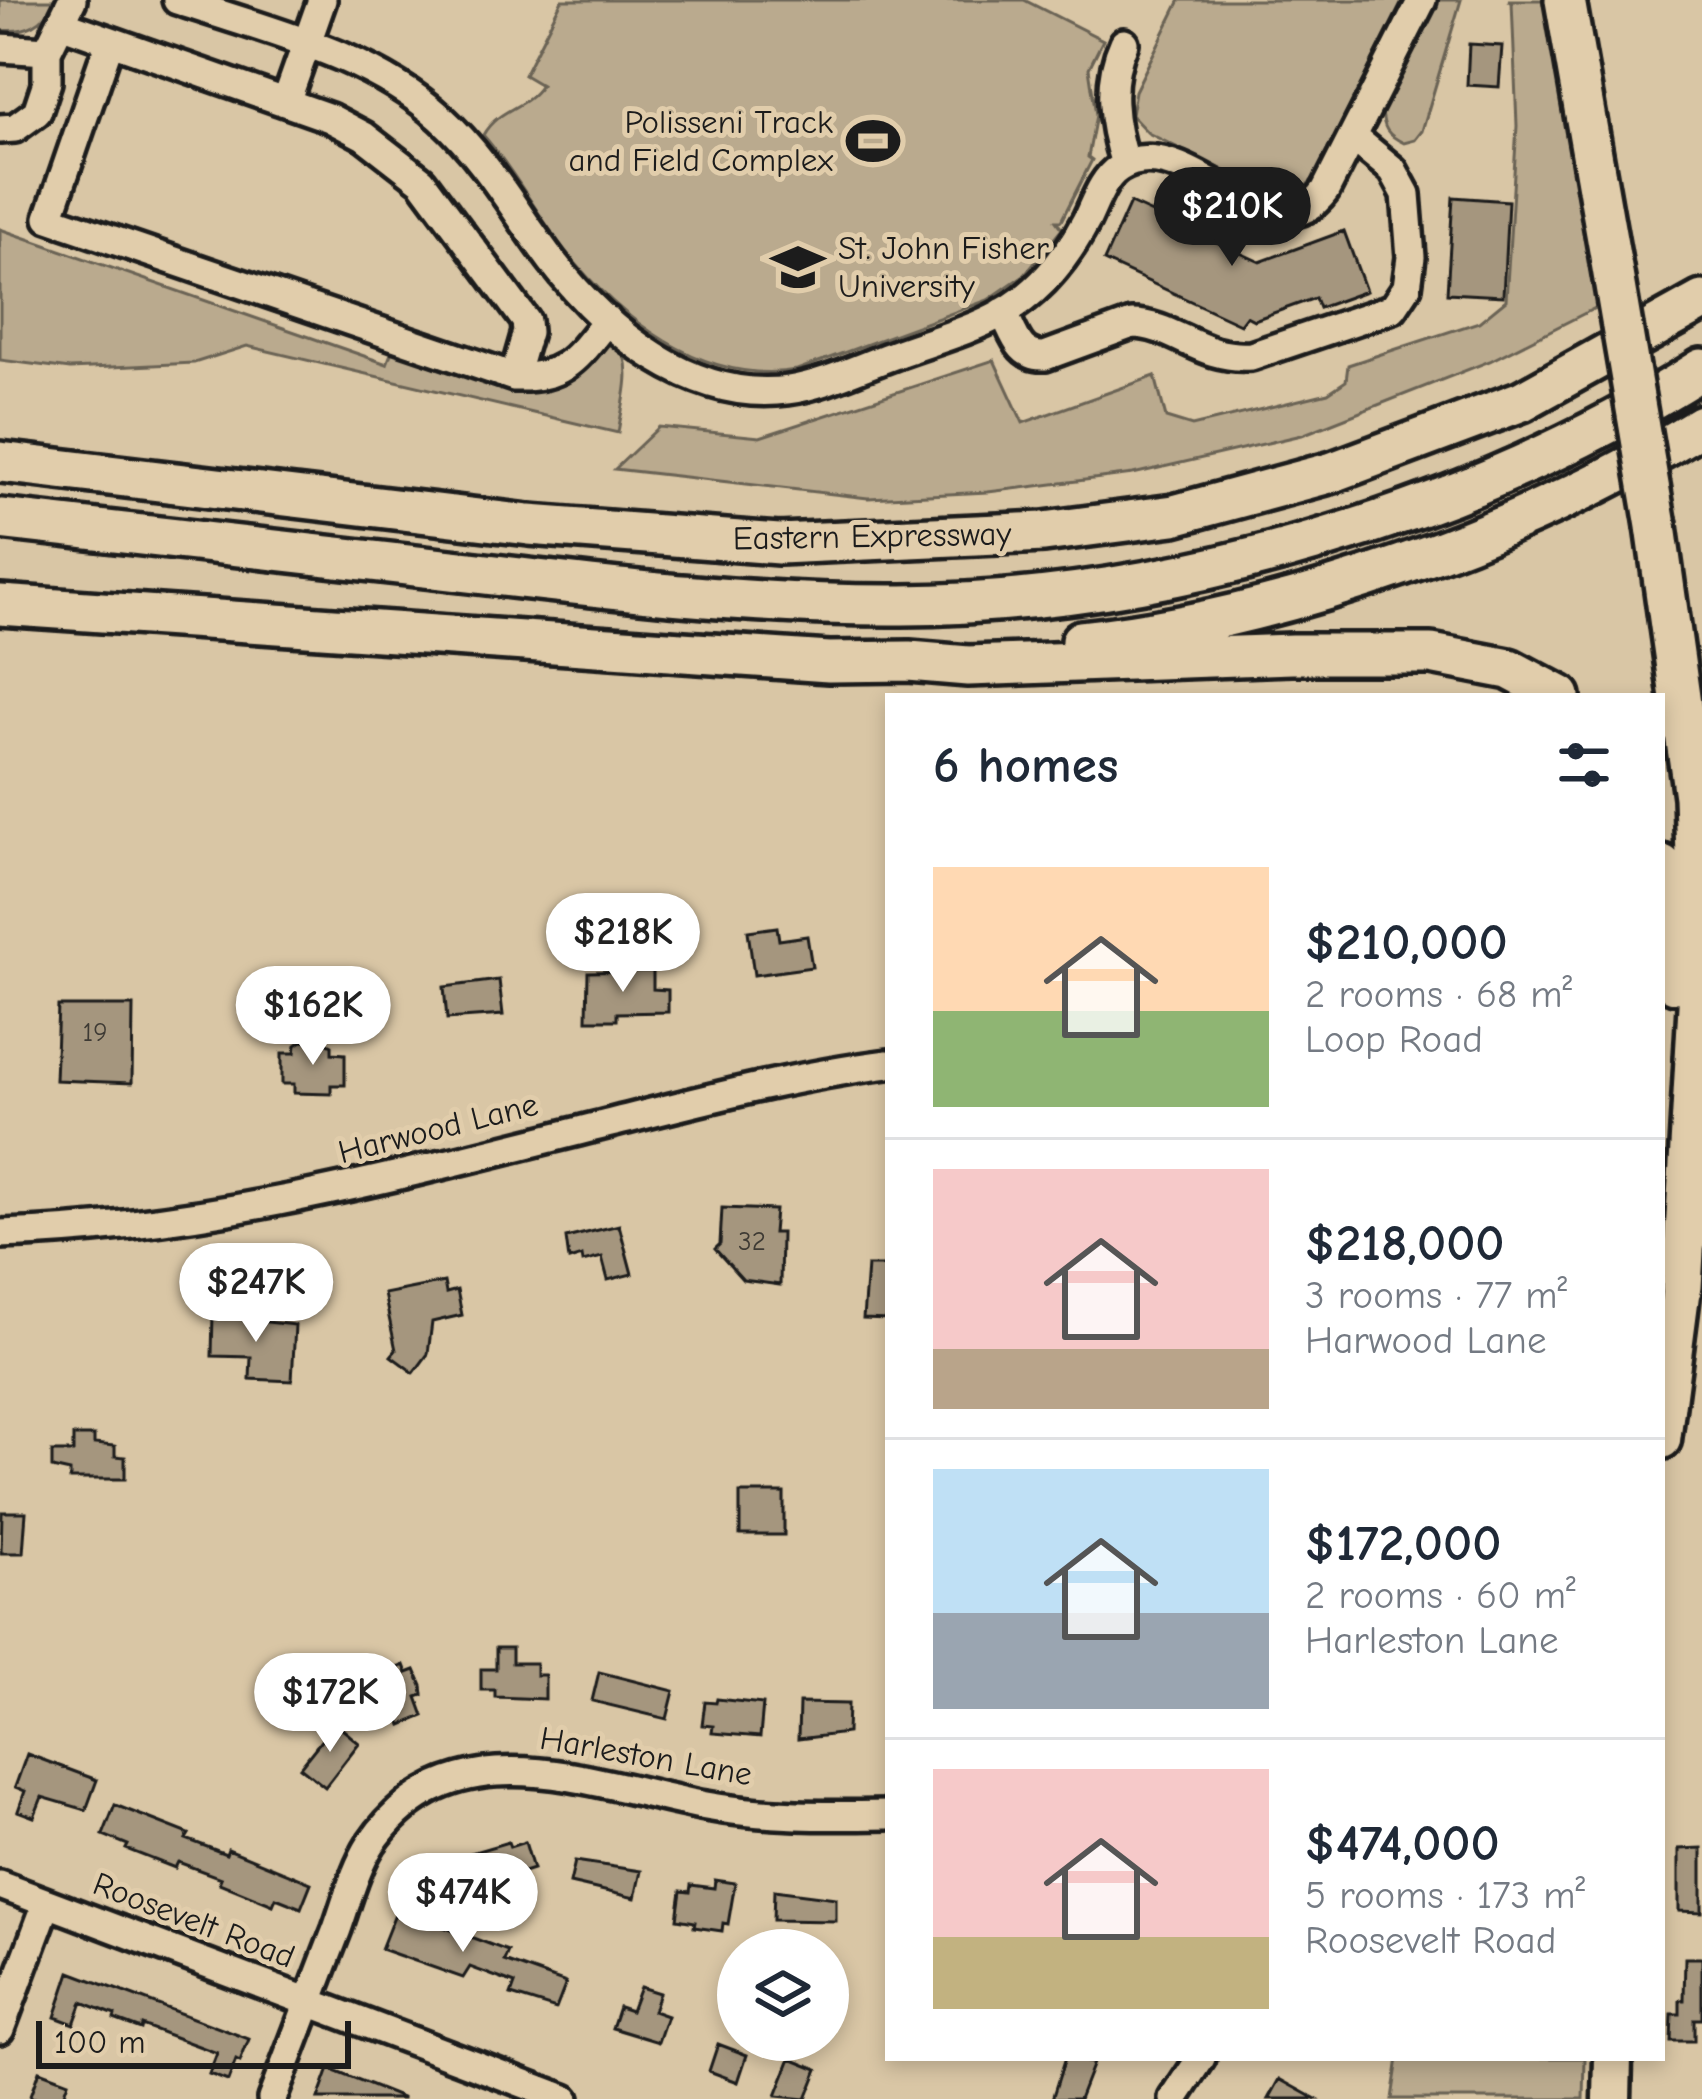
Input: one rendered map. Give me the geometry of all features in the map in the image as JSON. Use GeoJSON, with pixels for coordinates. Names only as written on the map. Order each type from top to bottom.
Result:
{"type":"FeatureCollection","features":[{"type":"Feature","properties":{"kind":"highway"},"geometry":{"type":"LineString","coordinates":[[1564,0],[1622,256]]}},
{"type":"Feature","properties":{"kind":"highway"},"geometry":{"type":"LineString","coordinates":[[1592,0],[1622,256],[1667,520],[1702,669]]}},
{"type":"Feature","properties":{"kind":"highway","name":"Eastern Expressway"},"geometry":{"type":"LineString","coordinates":[[0,462],[530,526],[756,542],[1044,532],[1174,515],[1333,472],[1522,401],[1702,301]]}},
{"type":"Feature","properties":{"kind":"highway","name":"Eastern Expressway"},"geometry":{"type":"LineString","coordinates":[[0,520],[665,595],[792,604],[906,605],[1013,598],[1138,582],[1343,531],[1496,475],[1649,403],[1702,369]]}},
{"type":"Feature","properties":{"kind":"highway"},"geometry":{"type":"LineString","coordinates":[[909,662],[1168,627],[1317,590],[1514,519],[1621,470],[1702,425]]}},
{"type":"Feature","properties":{"kind":"highway"},"geometry":{"type":"LineString","coordinates":[[1667,520],[1694,797],[1700,971],[1682,1287]]}},
{"type":"Feature","properties":{"kind":"highway"},"geometry":{"type":"LineString","coordinates":[[0,605],[743,658],[968,666],[1292,654],[1431,654],[1509,669],[1554,693]]}},
{"type":"Feature","properties":{"kind":"highway"},"geometry":{"type":"LineString","coordinates":[[1665,876],[1676,992],[1668,1200],[1682,1287]]}},
{"type":"Feature","properties":{"kind":"highway"},"geometry":{"type":"LineString","coordinates":[[1682,1287],[1702,1191]]}},
{"type":"Feature","properties":{"kind":"highway"},"geometry":{"type":"LineString","coordinates":[[1682,1287],[1702,1237]]}},
{"type":"Feature","properties":{"kind":"main road"},"geometry":{"type":"LineString","coordinates":[[1665,1417],[1682,1287]]}},
{"type":"Feature","properties":{"kind":"main road"},"geometry":{"type":"LineString","coordinates":[[1612,2099],[1613,2061]]}},
{"type":"Feature","properties":{"kind":"street"},"geometry":{"type":"LineString","coordinates":[[177,0],[380,75],[441,118],[484,163],[551,260],[607,320],[688,377],[759,392],[823,381],[1004,312],[1049,277],[1105,183],[1125,164],[1152,158],[1167,161],[1260,208],[1292,213],[1318,200],[1422,0]]}},
{"type":"Feature","properties":{"kind":"street"},"geometry":{"type":"LineString","coordinates":[[286,102],[322,0]]}},
{"type":"Feature","properties":{"kind":"street"},"geometry":{"type":"LineString","coordinates":[[0,129],[15,128],[37,112],[47,82],[47,50],[67,12],[110,40],[330,118],[364,136],[422,181],[526,321],[514,377]]}},
{"type":"Feature","properties":{"kind":"street"},"geometry":{"type":"LineString","coordinates":[[110,40],[49,218],[514,377],[555,374],[575,359],[607,320]]}},
{"type":"Feature","properties":{"kind":"street"},"geometry":{"type":"LineString","coordinates":[[1124,44],[1113,67],[1111,88],[1125,164]]}},
{"type":"Feature","properties":{"kind":"street"},"geometry":{"type":"LineString","coordinates":[[0,47],[47,50]]}},
{"type":"Feature","properties":{"kind":"street"},"geometry":{"type":"LineString","coordinates":[[1004,312],[1021,349],[1033,357],[1132,324],[1146,324],[1229,358],[1251,356],[1394,308],[1407,287],[1411,257],[1406,194],[1393,170],[1353,137]]}},
{"type":"Feature","properties":{"kind":"street","name":"Harwood Lane"},"geometry":{"type":"LineString","coordinates":[[0,1234],[109,1230],[175,1221],[359,1185],[749,1088],[885,1065]]}},
{"type":"Feature","properties":{"kind":"street","name":"Harleston Lane"},"geometry":{"type":"LineString","coordinates":[[272,2099],[371,1844],[407,1805],[460,1777],[497,1770],[536,1771],[710,1807],[769,1814],[885,1814]]}},
{"type":"Feature","properties":{"kind":"street","name":"Roosevelt Road"},"geometry":{"type":"LineString","coordinates":[[0,1885],[566,2099]]}},
{"type":"Feature","properties":{"kind":"street"},"geometry":{"type":"LineString","coordinates":[[0,2029],[47,1903]]}},
{"type":"Feature","properties":{"kind":"street"},"geometry":{"type":"LineString","coordinates":[[1174,2099],[1199,2061]]}},
{"type":"Feature","properties":{"kind":"shaded area"},"geometry":{"type":"Polygon","coordinates":[[[0,0],[57,0],[34,25],[10,31],[0,30],[0,0]]]}},
{"type":"Feature","properties":{"kind":"shaded area","name":"Polisseni Track and Field Complex"},"geometry":{"type":"Polygon","coordinates":[[[562,0],[1024,0],[1103,40],[1089,68],[1096,115],[1088,157],[1092,160],[1061,221],[1056,221],[1062,229],[1024,275],[988,300],[797,370],[729,368],[665,341],[610,299],[563,248],[483,135],[496,119],[541,85],[524,75],[562,0]]]}},
{"type":"Feature","properties":{"kind":"shaded area"},"geometry":{"type":"Polygon","coordinates":[[[1180,0],[1403,0],[1314,178],[1299,193],[1270,193],[1148,133],[1131,115],[1135,91],[1180,0]]]}},
{"type":"Feature","properties":{"kind":"shaded area"},"geometry":{"type":"Polygon","coordinates":[[[1438,0],[1461,0],[1422,131],[1415,140],[1404,143],[1387,130],[1382,110],[1438,0]]]}},
{"type":"Feature","properties":{"kind":"shaded area"},"geometry":{"type":"Polygon","coordinates":[[[1508,0],[1548,0],[1603,304],[1490,361],[1302,435],[1133,474],[988,492],[868,498],[615,469],[659,427],[760,437],[994,360],[1023,423],[1155,376],[1166,418],[1192,426],[1328,393],[1346,381],[1348,365],[1479,322],[1506,300],[1517,126],[1512,1],[1508,0]]]}},
{"type":"Feature","properties":{"kind":"shaded area"},"geometry":{"type":"Polygon","coordinates":[[[0,229],[387,364],[393,348],[503,386],[616,341],[627,373],[618,433],[247,346],[194,363],[70,369],[0,360],[0,229]]]}},
{"type":"Feature","properties":{"kind":"shaded area"},"geometry":{"type":"Polygon","coordinates":[[[1398,2061],[1585,2061],[1584,2099],[1392,2099],[1398,2061]]]}},
{"type":"Feature","properties":{"kind":"building"},"geometry":{"type":"Polygon","coordinates":[[[1469,44],[1502,46],[1499,87],[1467,85],[1469,44]]]}},
{"type":"Feature","properties":{"kind":"building"},"geometry":{"type":"Polygon","coordinates":[[[1453,197],[1508,201],[1503,296],[1447,293],[1453,197]]]}},
{"type":"Feature","properties":{"kind":"building"},"geometry":{"type":"Polygon","coordinates":[[[1130,203],[1260,262],[1344,231],[1366,291],[1319,308],[1315,298],[1254,320],[1246,316],[1240,324],[1104,261],[1130,203]]]}},
{"type":"Feature","properties":{"kind":"building"},"geometry":{"type":"Polygon","coordinates":[[[777,927],[779,940],[807,936],[812,967],[754,975],[748,931],[777,927]]]}},
{"type":"Feature","properties":{"kind":"building"},"geometry":{"type":"Polygon","coordinates":[[[653,971],[653,989],[668,990],[668,1012],[617,1013],[617,1020],[587,1020],[588,972],[653,971]]]}},
{"type":"Feature","properties":{"kind":"building"},"geometry":{"type":"Polygon","coordinates":[[[499,980],[503,1015],[447,1019],[444,987],[499,980]]]}},
{"type":"Feature","properties":{"kind":"building"},"geometry":{"type":"Polygon","coordinates":[[[58,1006],[133,1006],[132,1083],[55,1080],[58,1006]]]}},
{"type":"Feature","properties":{"kind":"building"},"geometry":{"type":"Polygon","coordinates":[[[302,1041],[326,1042],[332,1045],[332,1053],[345,1054],[345,1085],[331,1085],[331,1094],[294,1093],[294,1084],[282,1084],[282,1053],[295,1053],[302,1041]]]}},
{"type":"Feature","properties":{"kind":"building"},"geometry":{"type":"Polygon","coordinates":[[[722,1208],[775,1210],[773,1233],[781,1233],[780,1285],[743,1280],[715,1249],[720,1244],[722,1208]]]}},
{"type":"Feature","properties":{"kind":"building"},"geometry":{"type":"Polygon","coordinates":[[[619,1225],[632,1274],[608,1280],[602,1257],[569,1260],[566,1238],[619,1225]]]}},
{"type":"Feature","properties":{"kind":"building"},"geometry":{"type":"Polygon","coordinates":[[[867,1266],[885,1266],[885,1320],[863,1319],[867,1266]]]}},
{"type":"Feature","properties":{"kind":"building"},"geometry":{"type":"Polygon","coordinates":[[[444,1282],[446,1293],[457,1290],[462,1315],[432,1322],[428,1354],[414,1373],[391,1356],[396,1350],[384,1294],[444,1282]]]}},
{"type":"Feature","properties":{"kind":"building"},"geometry":{"type":"Polygon","coordinates":[[[213,1314],[249,1315],[248,1320],[295,1325],[292,1381],[250,1379],[251,1357],[212,1356],[213,1314]]]}},
{"type":"Feature","properties":{"kind":"building"},"geometry":{"type":"Polygon","coordinates":[[[73,1436],[94,1436],[94,1444],[115,1446],[115,1456],[125,1457],[125,1479],[70,1479],[70,1472],[52,1468],[52,1452],[73,1452],[73,1436]]]}},
{"type":"Feature","properties":{"kind":"building"},"geometry":{"type":"Polygon","coordinates":[[[740,1493],[784,1493],[784,1535],[740,1535],[740,1493]]]}},
{"type":"Feature","properties":{"kind":"building"},"geometry":{"type":"Polygon","coordinates":[[[2,1512],[26,1512],[23,1553],[1,1553],[2,1512]]]}},
{"type":"Feature","properties":{"kind":"building"},"geometry":{"type":"Polygon","coordinates":[[[496,1648],[512,1648],[512,1663],[536,1663],[536,1675],[545,1675],[545,1699],[495,1697],[495,1690],[481,1690],[481,1669],[496,1669],[496,1648]]]}},
{"type":"Feature","properties":{"kind":"building"},"geometry":{"type":"Polygon","coordinates":[[[404,1665],[407,1673],[415,1670],[422,1686],[423,1695],[417,1697],[424,1716],[402,1725],[381,1675],[404,1665]]]}},
{"type":"Feature","properties":{"kind":"building"},"geometry":{"type":"Polygon","coordinates":[[[599,1672],[674,1691],[667,1719],[592,1701],[599,1672]]]}},
{"type":"Feature","properties":{"kind":"building"},"geometry":{"type":"Polygon","coordinates":[[[717,1699],[763,1704],[760,1737],[712,1733],[713,1726],[702,1725],[705,1702],[716,1703],[717,1699]]]}},
{"type":"Feature","properties":{"kind":"building"},"geometry":{"type":"Polygon","coordinates":[[[799,1703],[848,1704],[847,1733],[798,1739],[799,1703]]]}},
{"type":"Feature","properties":{"kind":"building"},"geometry":{"type":"Polygon","coordinates":[[[335,1723],[359,1743],[325,1787],[300,1767],[335,1723]]]}},
{"type":"Feature","properties":{"kind":"building"},"geometry":{"type":"Polygon","coordinates":[[[27,1754],[97,1780],[86,1810],[42,1797],[34,1817],[18,1811],[25,1791],[15,1787],[27,1754]]]}},
{"type":"Feature","properties":{"kind":"building"},"geometry":{"type":"Polygon","coordinates":[[[115,1805],[189,1834],[186,1839],[226,1854],[228,1849],[311,1883],[301,1908],[276,1898],[273,1905],[219,1883],[221,1878],[178,1862],[175,1868],[126,1849],[128,1845],[103,1835],[115,1805]]]}},
{"type":"Feature","properties":{"kind":"building"},"geometry":{"type":"Polygon","coordinates":[[[508,1842],[510,1847],[525,1842],[533,1869],[474,1888],[464,1855],[508,1842]]]}},
{"type":"Feature","properties":{"kind":"building"},"geometry":{"type":"Polygon","coordinates":[[[1702,1848],[1702,1912],[1679,1911],[1679,1849],[1702,1848]]]}},
{"type":"Feature","properties":{"kind":"building"},"geometry":{"type":"Polygon","coordinates":[[[575,1861],[641,1871],[635,1898],[570,1883],[575,1861]]]}},
{"type":"Feature","properties":{"kind":"building"},"geometry":{"type":"Polygon","coordinates":[[[715,1880],[735,1883],[728,1924],[723,1923],[722,1929],[694,1927],[695,1922],[677,1919],[681,1891],[690,1892],[691,1885],[714,1888],[715,1880]]]}},
{"type":"Feature","properties":{"kind":"building"},"geometry":{"type":"Polygon","coordinates":[[[774,1890],[836,1898],[836,1921],[773,1920],[774,1890]]]}},
{"type":"Feature","properties":{"kind":"building"},"geometry":{"type":"Polygon","coordinates":[[[410,1899],[430,1907],[425,1920],[508,1951],[504,1961],[566,1983],[556,2009],[511,1995],[515,1984],[470,1967],[463,1978],[381,1949],[398,1906],[406,1910],[410,1899]]]}},
{"type":"Feature","properties":{"kind":"building"},"geometry":{"type":"Polygon","coordinates":[[[1685,1958],[1702,1958],[1702,2019],[1694,2019],[1694,2041],[1671,2041],[1672,2014],[1680,2014],[1680,2000],[1684,2000],[1685,1958]]]}},
{"type":"Feature","properties":{"kind":"building"},"geometry":{"type":"Polygon","coordinates":[[[70,1972],[249,2039],[240,2062],[236,2060],[228,2081],[209,2074],[217,2053],[114,2019],[115,2015],[82,2002],[74,2024],[55,2017],[70,1972]]]}},
{"type":"Feature","properties":{"kind":"building"},"geometry":{"type":"Polygon","coordinates":[[[640,1987],[659,1993],[653,2011],[667,2016],[658,2042],[612,2028],[619,2007],[631,2011],[640,1987]]]}},
{"type":"Feature","properties":{"kind":"building"},"geometry":{"type":"Polygon","coordinates":[[[717,2047],[717,2061],[745,2061],[738,2082],[709,2071],[717,2047]]]}},
{"type":"Feature","properties":{"kind":"building"},"geometry":{"type":"Polygon","coordinates":[[[790,2061],[818,2069],[806,2099],[776,2096],[790,2061]]]}},
{"type":"Feature","properties":{"kind":"building"},"geometry":{"type":"Polygon","coordinates":[[[1064,2061],[1093,2063],[1079,2099],[1052,2099],[1064,2061]]]}},
{"type":"Feature","properties":{"kind":"building"},"geometry":{"type":"Polygon","coordinates":[[[329,2069],[402,2098],[402,2099],[318,2099],[329,2069]]]}},
{"type":"Feature","properties":{"kind":"building"},"geometry":{"type":"Polygon","coordinates":[[[39,2071],[68,2082],[62,2099],[29,2099],[39,2071]]]}},
{"type":"Feature","properties":{"kind":"building"},"geometry":{"type":"Polygon","coordinates":[[[1280,2079],[1316,2099],[1269,2099],[1280,2079]]]}},
{"type":"Feature","properties":{"kind":"place","name":"Polisseni Track and Field Complex"},"geometry":{"type":"Point","coordinates":[873,141]}},
{"type":"Feature","properties":{"kind":"place","name":"St. John Fisher University"},"geometry":{"type":"Point","coordinates":[798,267]}}]}
